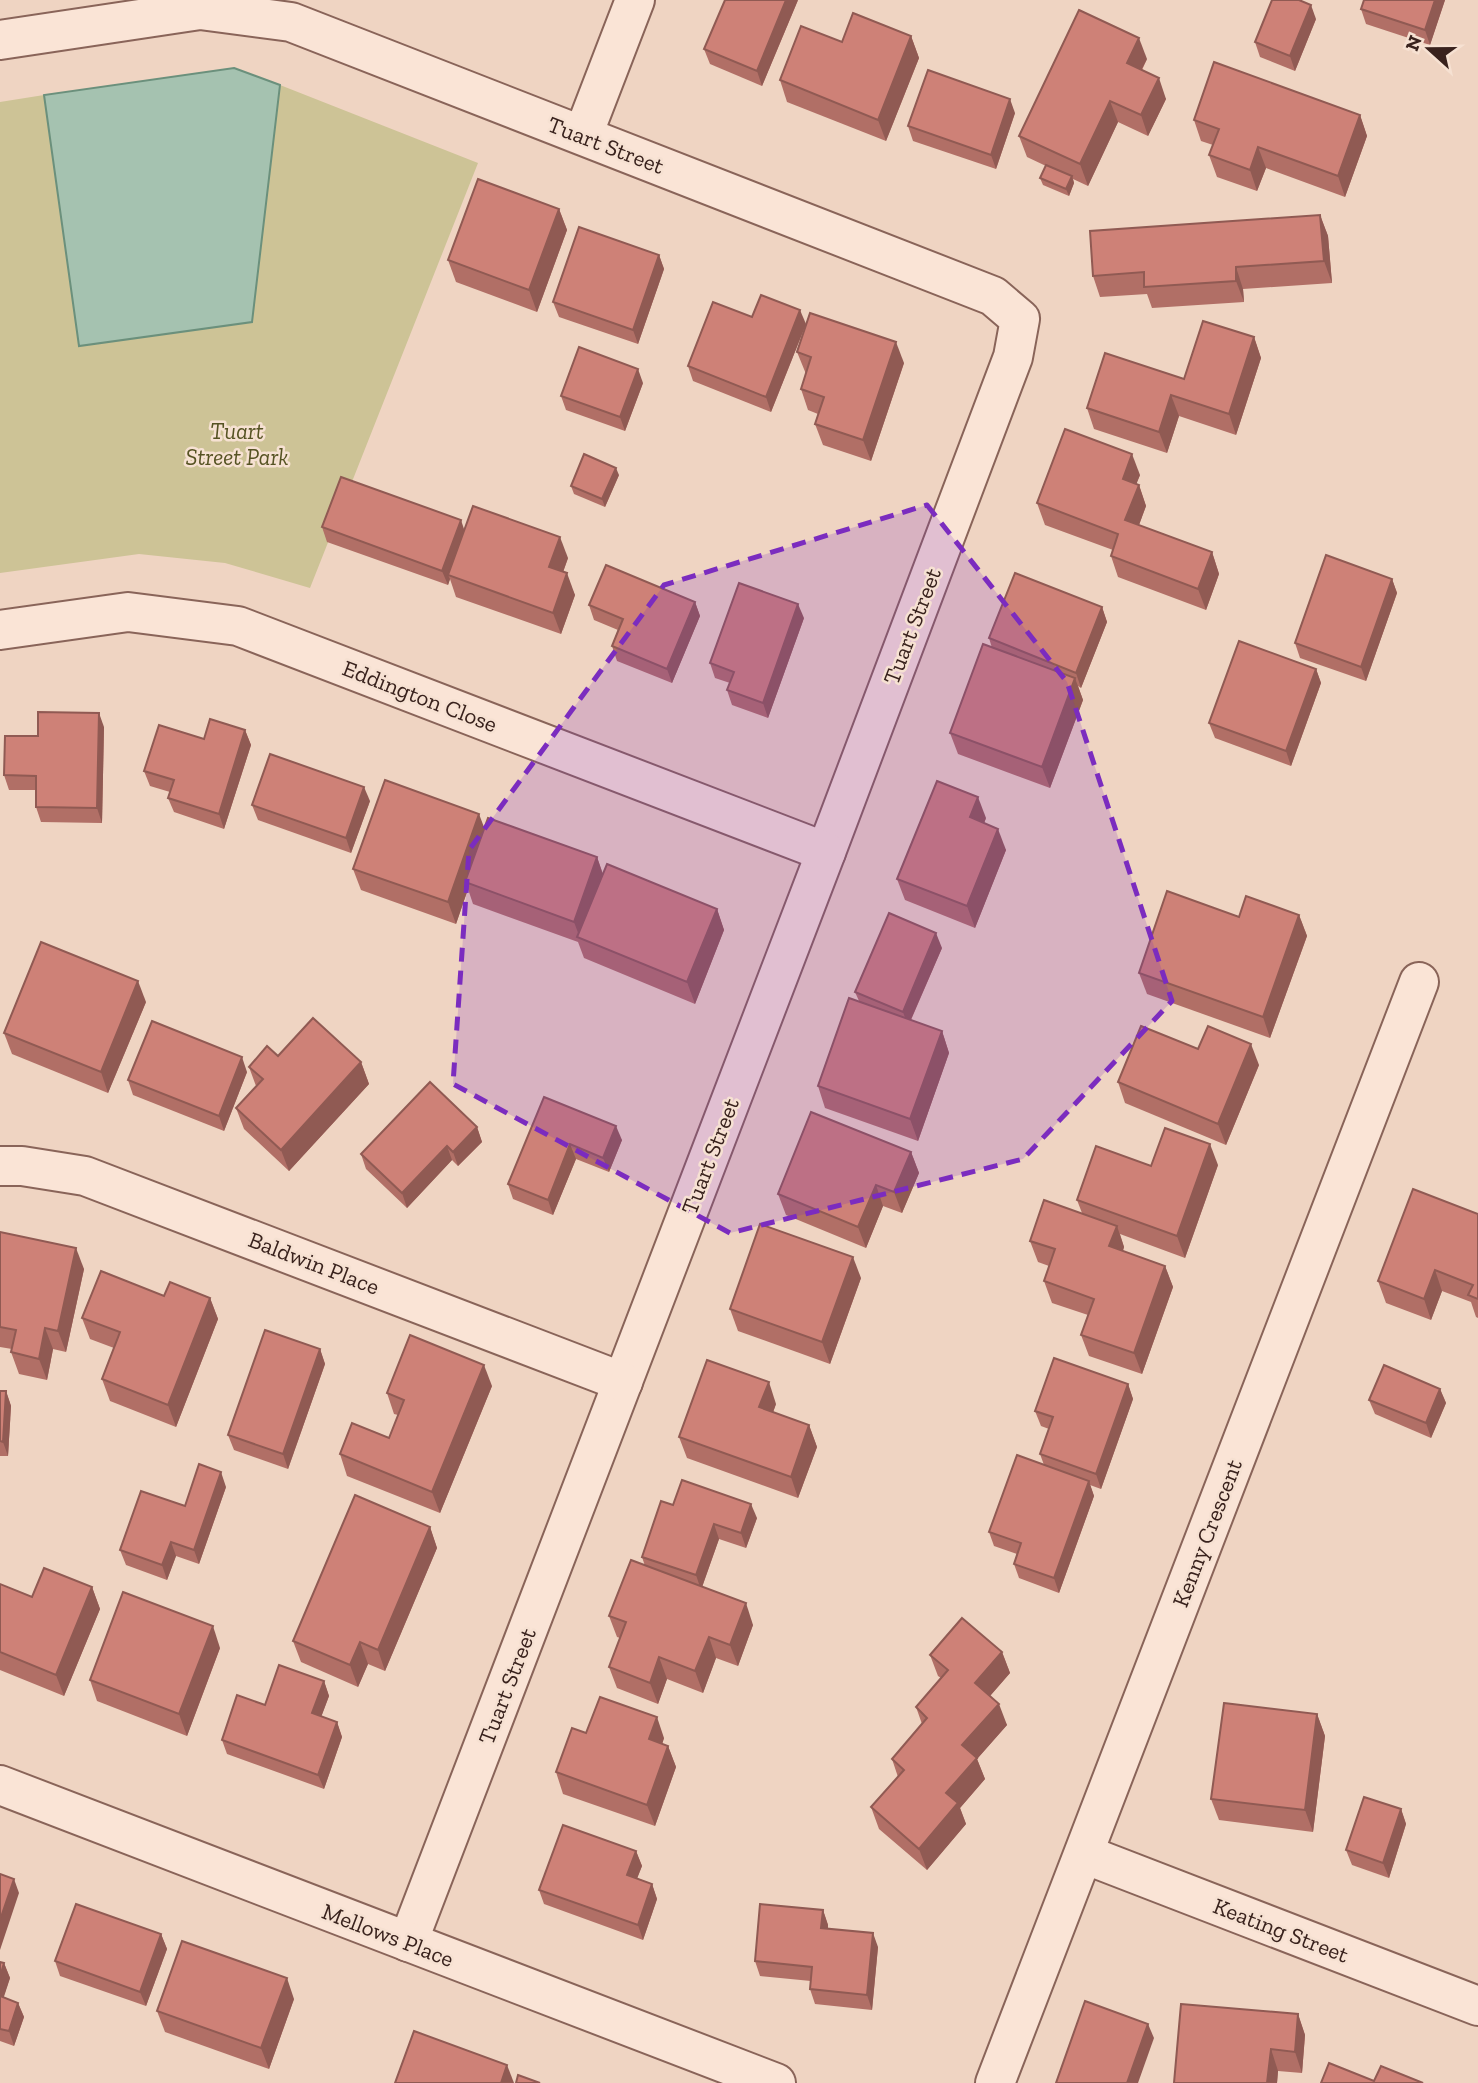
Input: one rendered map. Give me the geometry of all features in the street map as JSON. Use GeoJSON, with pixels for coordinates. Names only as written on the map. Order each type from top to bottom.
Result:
{"type":"FeatureCollection","features":[{"type":"Feature","properties":{"kind":"street"},"geometry":{"type":"LineString","coordinates":[[583,135],[635,0]]}},
{"type":"Feature","properties":{"kind":"street","name":"Tuart Street"},"geometry":{"type":"LineString","coordinates":[[0,40],[200,10],[291,22],[993,296],[1020,318],[1013,357],[408,1942]]}},
{"type":"Feature","properties":{"kind":"street","name":"Eddington Close"},"geometry":{"type":"LineString","coordinates":[[0,630],[128,612],[238,626],[826,852]]}},
{"type":"Feature","properties":{"kind":"street","name":"Kenny Crescent"},"geometry":{"type":"LineString","coordinates":[[995,2083],[1419,982]]}},
{"type":"Feature","properties":{"kind":"street","name":"Baldwin Place"},"geometry":{"type":"LineString","coordinates":[[0,1166],[22,1166],[85,1176],[624,1382]]}},
{"type":"Feature","properties":{"kind":"street","name":"Mellows Place"},"geometry":{"type":"LineString","coordinates":[[0,1785],[776,2083]]}},
{"type":"Feature","properties":{"kind":"street","name":"Keating Street"},"geometry":{"type":"LineString","coordinates":[[1084,1854],[1478,2006]]}},
{"type":"Feature","properties":{"kind":"highlighted area"},"geometry":{"type":"Polygon","coordinates":[[[927,505],[1067,682],[1172,1001],[1023,1159],[730,1233],[453,1084],[469,850],[664,585],[927,505]]]}},
{"type":"Feature","properties":{"kind":"green space","name":"Tuart Street Park"},"geometry":{"type":"Polygon","coordinates":[[[280,85],[478,163],[310,588],[225,563],[139,554],[0,573],[0,102],[44,95],[80,346],[252,322],[280,85]]]}},
{"type":"Feature","properties":{"kind":"shaded area"},"geometry":{"type":"Polygon","coordinates":[[[234,68],[280,85],[252,322],[79,346],[44,95],[234,68]]]}},
{"type":"Feature","properties":{"kind":"building"},"geometry":{"type":"Polygon","coordinates":[[[725,0],[786,0],[757,71],[704,49],[725,0]]]}},
{"type":"Feature","properties":{"kind":"building"},"geometry":{"type":"Polygon","coordinates":[[[1272,0],[1299,0],[1311,5],[1290,56],[1255,42],[1272,0]]]}},
{"type":"Feature","properties":{"kind":"building"},"geometry":{"type":"Polygon","coordinates":[[[1364,0],[1435,0],[1425,30],[1361,9],[1364,0]]]}},
{"type":"Feature","properties":{"kind":"building"},"geometry":{"type":"Polygon","coordinates":[[[1079,10],[1139,38],[1127,63],[1159,78],[1141,115],[1110,101],[1080,164],[1019,136],[1079,10]]]}},
{"type":"Feature","properties":{"kind":"building"},"geometry":{"type":"Polygon","coordinates":[[[853,13],[911,36],[878,120],[780,80],[801,26],[842,42],[853,13]]]}},
{"type":"Feature","properties":{"kind":"building"},"geometry":{"type":"Polygon","coordinates":[[[1214,62],[1360,115],[1338,176],[1258,147],[1250,170],[1209,155],[1219,129],[1194,120],[1214,62]]]}},
{"type":"Feature","properties":{"kind":"building"},"geometry":{"type":"Polygon","coordinates":[[[928,70],[1010,99],[991,155],[908,126],[928,70]]]}},
{"type":"Feature","properties":{"kind":"building"},"geometry":{"type":"Polygon","coordinates":[[[1046,165],[1072,176],[1066,189],[1040,178],[1046,165]]]}},
{"type":"Feature","properties":{"kind":"building"},"geometry":{"type":"Polygon","coordinates":[[[478,179],[559,209],[529,290],[448,260],[478,179]]]}},
{"type":"Feature","properties":{"kind":"building"},"geometry":{"type":"Polygon","coordinates":[[[1320,215],[1324,261],[1236,267],[1236,281],[1144,287],[1144,272],[1093,276],[1090,231],[1320,215]]]}},
{"type":"Feature","properties":{"kind":"building"},"geometry":{"type":"Polygon","coordinates":[[[579,227],[659,255],[633,330],[553,302],[579,227]]]}},
{"type":"Feature","properties":{"kind":"building"},"geometry":{"type":"Polygon","coordinates":[[[761,295],[800,310],[766,397],[688,366],[713,302],[752,317],[761,295]]]}},
{"type":"Feature","properties":{"kind":"building"},"geometry":{"type":"Polygon","coordinates":[[[810,313],[896,342],[863,440],[815,424],[824,397],[801,389],[811,357],[797,352],[810,313]]]}},
{"type":"Feature","properties":{"kind":"building"},"geometry":{"type":"Polygon","coordinates":[[[1203,321],[1254,337],[1229,414],[1171,395],[1159,432],[1087,408],[1105,353],[1184,379],[1203,321]]]}},
{"type":"Feature","properties":{"kind":"building"},"geometry":{"type":"Polygon","coordinates":[[[579,347],[638,369],[620,417],[561,396],[579,347]]]}},
{"type":"Feature","properties":{"kind":"building"},"geometry":{"type":"Polygon","coordinates":[[[1065,429],[1132,454],[1123,479],[1139,485],[1125,520],[1212,552],[1198,589],[1111,556],[1118,534],[1037,503],[1065,429]]]}},
{"type":"Feature","properties":{"kind":"building"},"geometry":{"type":"Polygon","coordinates":[[[584,454],[616,468],[602,499],[571,486],[584,454]]]}},
{"type":"Feature","properties":{"kind":"building"},"geometry":{"type":"Polygon","coordinates":[[[341,477],[461,520],[442,571],[322,527],[341,477]]]}},
{"type":"Feature","properties":{"kind":"building"},"geometry":{"type":"Polygon","coordinates":[[[473,506],[560,537],[549,567],[567,573],[553,613],[448,575],[473,506]]]}},
{"type":"Feature","properties":{"kind":"building"},"geometry":{"type":"Polygon","coordinates":[[[1326,555],[1392,579],[1361,667],[1295,643],[1326,555]]]}},
{"type":"Feature","properties":{"kind":"building"},"geometry":{"type":"Polygon","coordinates":[[[606,565],[695,602],[667,669],[612,646],[623,619],[589,605],[606,565]]]}},
{"type":"Feature","properties":{"kind":"building"},"geometry":{"type":"Polygon","coordinates":[[[1015,573],[1102,607],[1076,673],[989,638],[1015,573]]]}},
{"type":"Feature","properties":{"kind":"building"},"geometry":{"type":"Polygon","coordinates":[[[739,583],[798,604],[763,703],[727,690],[734,672],[710,663],[739,583]]]}},
{"type":"Feature","properties":{"kind":"building"},"geometry":{"type":"Polygon","coordinates":[[[1239,641],[1316,669],[1286,751],[1209,723],[1239,641]]]}},
{"type":"Feature","properties":{"kind":"building"},"geometry":{"type":"Polygon","coordinates":[[[983,644],[1075,678],[1042,767],[950,733],[983,644]]]}},
{"type":"Feature","properties":{"kind":"building"},"geometry":{"type":"Polygon","coordinates":[[[38,712],[99,713],[97,808],[36,807],[36,776],[4,775],[5,736],[38,736],[38,712]]]}},
{"type":"Feature","properties":{"kind":"building"},"geometry":{"type":"Polygon","coordinates":[[[210,719],[245,730],[219,814],[168,798],[174,780],[144,771],[159,725],[204,739],[210,719]]]}},
{"type":"Feature","properties":{"kind":"building"},"geometry":{"type":"Polygon","coordinates":[[[270,754],[364,787],[346,838],[252,805],[270,754]]]}},
{"type":"Feature","properties":{"kind":"building"},"geometry":{"type":"Polygon","coordinates":[[[385,780],[479,814],[448,902],[353,869],[385,780]]]}},
{"type":"Feature","properties":{"kind":"building"},"geometry":{"type":"Polygon","coordinates":[[[937,781],[978,797],[970,817],[998,829],[967,906],[897,879],[937,781]]]}},
{"type":"Feature","properties":{"kind":"building"},"geometry":{"type":"Polygon","coordinates":[[[488,818],[597,857],[574,922],[465,882],[488,818]]]}},
{"type":"Feature","properties":{"kind":"building"},"geometry":{"type":"Polygon","coordinates":[[[607,864],[717,909],[687,982],[577,937],[607,864]]]}},
{"type":"Feature","properties":{"kind":"building"},"geometry":{"type":"Polygon","coordinates":[[[1167,891],[1239,917],[1246,896],[1299,915],[1263,1017],[1139,973],[1167,891]]]}},
{"type":"Feature","properties":{"kind":"building"},"geometry":{"type":"Polygon","coordinates":[[[889,913],[936,933],[903,1012],[855,992],[889,913]]]}},
{"type":"Feature","properties":{"kind":"building"},"geometry":{"type":"Polygon","coordinates":[[[41,942],[138,981],[101,1072],[4,1033],[41,942]]]}},
{"type":"Feature","properties":{"kind":"building"},"geometry":{"type":"Polygon","coordinates":[[[849,998],[942,1031],[910,1119],[818,1086],[849,998]]]}},
{"type":"Feature","properties":{"kind":"building"},"geometry":{"type":"Polygon","coordinates":[[[313,1018],[361,1062],[281,1150],[236,1108],[263,1079],[249,1067],[267,1046],[278,1056],[313,1018]]]}},
{"type":"Feature","properties":{"kind":"building"},"geometry":{"type":"Polygon","coordinates":[[[152,1021],[242,1057],[219,1116],[128,1080],[152,1021]]]}},
{"type":"Feature","properties":{"kind":"building"},"geometry":{"type":"Polygon","coordinates":[[[1141,1026],[1198,1049],[1208,1026],[1251,1044],[1218,1124],[1118,1082],[1141,1026]]]}},
{"type":"Feature","properties":{"kind":"building"},"geometry":{"type":"Polygon","coordinates":[[[430,1082],[477,1127],[453,1152],[447,1146],[402,1193],[361,1154],[430,1082]]]}},
{"type":"Feature","properties":{"kind":"building"},"geometry":{"type":"Polygon","coordinates":[[[544,1097],[616,1126],[603,1158],[570,1144],[548,1200],[508,1184],[544,1097]]]}},
{"type":"Feature","properties":{"kind":"building"},"geometry":{"type":"Polygon","coordinates":[[[811,1112],[911,1152],[894,1192],[876,1185],[858,1227],[778,1194],[811,1112]]]}},
{"type":"Feature","properties":{"kind":"building"},"geometry":{"type":"Polygon","coordinates":[[[1165,1128],[1210,1144],[1177,1236],[1077,1200],[1096,1146],[1151,1166],[1165,1128]]]}},
{"type":"Feature","properties":{"kind":"building"},"geometry":{"type":"Polygon","coordinates":[[[1413,1189],[1478,1214],[1478,1299],[1468,1295],[1473,1285],[1435,1270],[1424,1299],[1378,1281],[1413,1189]]]}},
{"type":"Feature","properties":{"kind":"building"},"geometry":{"type":"Polygon","coordinates":[[[1044,1200],[1117,1226],[1109,1246],[1165,1266],[1134,1353],[1081,1335],[1094,1299],[1044,1281],[1055,1249],[1030,1241],[1044,1200]]]}},
{"type":"Feature","properties":{"kind":"building"},"geometry":{"type":"Polygon","coordinates":[[[760,1224],[853,1257],[822,1342],[730,1309],[760,1224]]]}},
{"type":"Feature","properties":{"kind":"building"},"geometry":{"type":"Polygon","coordinates":[[[0,1232],[76,1248],[58,1331],[45,1328],[39,1359],[11,1352],[16,1330],[0,1327],[0,1232]]]}},
{"type":"Feature","properties":{"kind":"building"},"geometry":{"type":"Polygon","coordinates":[[[101,1271],[164,1296],[170,1282],[210,1298],[168,1405],[102,1379],[120,1332],[82,1318],[101,1271]]]}},
{"type":"Feature","properties":{"kind":"building"},"geometry":{"type":"Polygon","coordinates":[[[265,1330],[320,1349],[283,1454],[228,1435],[265,1330]]]}},
{"type":"Feature","properties":{"kind":"building"},"geometry":{"type":"Polygon","coordinates":[[[410,1335],[484,1365],[432,1492],[340,1454],[352,1423],[389,1438],[404,1400],[387,1393],[410,1335]]]}},
{"type":"Feature","properties":{"kind":"building"},"geometry":{"type":"Polygon","coordinates":[[[1054,1358],[1128,1384],[1096,1474],[1040,1454],[1053,1417],[1035,1411],[1054,1358]]]}},
{"type":"Feature","properties":{"kind":"building"},"geometry":{"type":"Polygon","coordinates":[[[707,1360],[769,1382],[759,1407],[809,1425],[791,1477],[679,1437],[707,1360]]]}},
{"type":"Feature","properties":{"kind":"building"},"geometry":{"type":"Polygon","coordinates":[[[1384,1365],[1440,1389],[1426,1423],[1369,1400],[1384,1365]]]}},
{"type":"Feature","properties":{"kind":"building"},"geometry":{"type":"Polygon","coordinates":[[[0,1391],[6,1391],[3,1442],[0,1441],[0,1391]]]}},
{"type":"Feature","properties":{"kind":"building"},"geometry":{"type":"Polygon","coordinates":[[[1017,1455],[1089,1481],[1054,1578],[1014,1564],[1021,1543],[989,1532],[1017,1455]]]}},
{"type":"Feature","properties":{"kind":"building"},"geometry":{"type":"Polygon","coordinates":[[[199,1464],[221,1472],[194,1550],[171,1542],[162,1565],[120,1550],[141,1491],[185,1506],[199,1464]]]}},
{"type":"Feature","properties":{"kind":"building"},"geometry":{"type":"Polygon","coordinates":[[[682,1480],[751,1504],[741,1533],[714,1524],[696,1575],[642,1557],[661,1501],[673,1505],[682,1480]]]}},
{"type":"Feature","properties":{"kind":"building"},"geometry":{"type":"Polygon","coordinates":[[[355,1495],[430,1527],[378,1650],[360,1642],[350,1665],[293,1641],[355,1495]]]}},
{"type":"Feature","properties":{"kind":"building"},"geometry":{"type":"Polygon","coordinates":[[[631,1560],[746,1603],[730,1645],[709,1637],[695,1671],[659,1657],[650,1683],[609,1667],[626,1622],[609,1616],[631,1560]]]}},
{"type":"Feature","properties":{"kind":"building"},"geometry":{"type":"Polygon","coordinates":[[[44,1568],[92,1587],[56,1675],[0,1652],[0,1584],[32,1597],[44,1568]]]}},
{"type":"Feature","properties":{"kind":"building"},"geometry":{"type":"Polygon","coordinates":[[[123,1592],[213,1626],[179,1714],[90,1680],[123,1592]]]}},
{"type":"Feature","properties":{"kind":"building"},"geometry":{"type":"Polygon","coordinates":[[[962,1618],[1002,1652],[975,1683],[999,1704],[962,1745],[977,1758],[946,1793],[958,1803],[919,1849],[871,1807],[904,1770],[892,1759],[927,1718],[916,1707],[948,1670],[930,1655],[962,1618]]]}},
{"type":"Feature","properties":{"kind":"building"},"geometry":{"type":"Polygon","coordinates":[[[279,1665],[324,1681],[312,1713],[337,1722],[318,1775],[222,1740],[237,1695],[265,1705],[279,1665]]]}},
{"type":"Feature","properties":{"kind":"building"},"geometry":{"type":"Polygon","coordinates":[[[600,1697],[657,1717],[649,1739],[668,1746],[647,1805],[556,1772],[572,1728],[586,1733],[600,1697]]]}},
{"type":"Feature","properties":{"kind":"building"},"geometry":{"type":"Polygon","coordinates":[[[1224,1703],[1317,1714],[1305,1810],[1211,1799],[1224,1703]]]}},
{"type":"Feature","properties":{"kind":"building"},"geometry":{"type":"Polygon","coordinates":[[[1364,1797],[1401,1809],[1383,1863],[1346,1850],[1364,1797]]]}},
{"type":"Feature","properties":{"kind":"building"},"geometry":{"type":"Polygon","coordinates":[[[563,1825],[636,1851],[627,1875],[652,1884],[638,1925],[539,1890],[563,1825]]]}},
{"type":"Feature","properties":{"kind":"building"},"geometry":{"type":"Polygon","coordinates":[[[0,1874],[14,1879],[0,1920],[0,1874]]]}},
{"type":"Feature","properties":{"kind":"building"},"geometry":{"type":"Polygon","coordinates":[[[76,1904],[161,1934],[140,1992],[55,1961],[76,1904]]]}},
{"type":"Feature","properties":{"kind":"building"},"geometry":{"type":"Polygon","coordinates":[[[760,1904],[823,1910],[821,1928],[873,1933],[867,1995],[810,1989],[812,1967],[755,1961],[760,1904]]]}},
{"type":"Feature","properties":{"kind":"building"},"geometry":{"type":"Polygon","coordinates":[[[182,1941],[287,1978],[261,2048],[157,2011],[182,1941]]]}},
{"type":"Feature","properties":{"kind":"building"},"geometry":{"type":"Polygon","coordinates":[[[0,1996],[18,2003],[9,2031],[0,2029],[0,1996]]]}},
{"type":"Feature","properties":{"kind":"building"},"geometry":{"type":"Polygon","coordinates":[[[1085,2001],[1148,2024],[1127,2083],[1056,2083],[1085,2001]]]}},
{"type":"Feature","properties":{"kind":"building"},"geometry":{"type":"Polygon","coordinates":[[[1181,2004],[1298,2014],[1295,2052],[1271,2049],[1267,2083],[1174,2083],[1181,2004]]]}},
{"type":"Feature","properties":{"kind":"building"},"geometry":{"type":"Polygon","coordinates":[[[414,2031],[507,2065],[501,2083],[395,2083],[414,2031]]]}},
{"type":"Feature","properties":{"kind":"building"},"geometry":{"type":"Polygon","coordinates":[[[1329,2063],[1374,2081],[1381,2066],[1423,2083],[1321,2083],[1329,2063]]]}},
{"type":"Feature","properties":{"kind":"building"},"geometry":{"type":"Polygon","coordinates":[[[518,2075],[540,2083],[516,2083],[518,2075]]]}}]}
